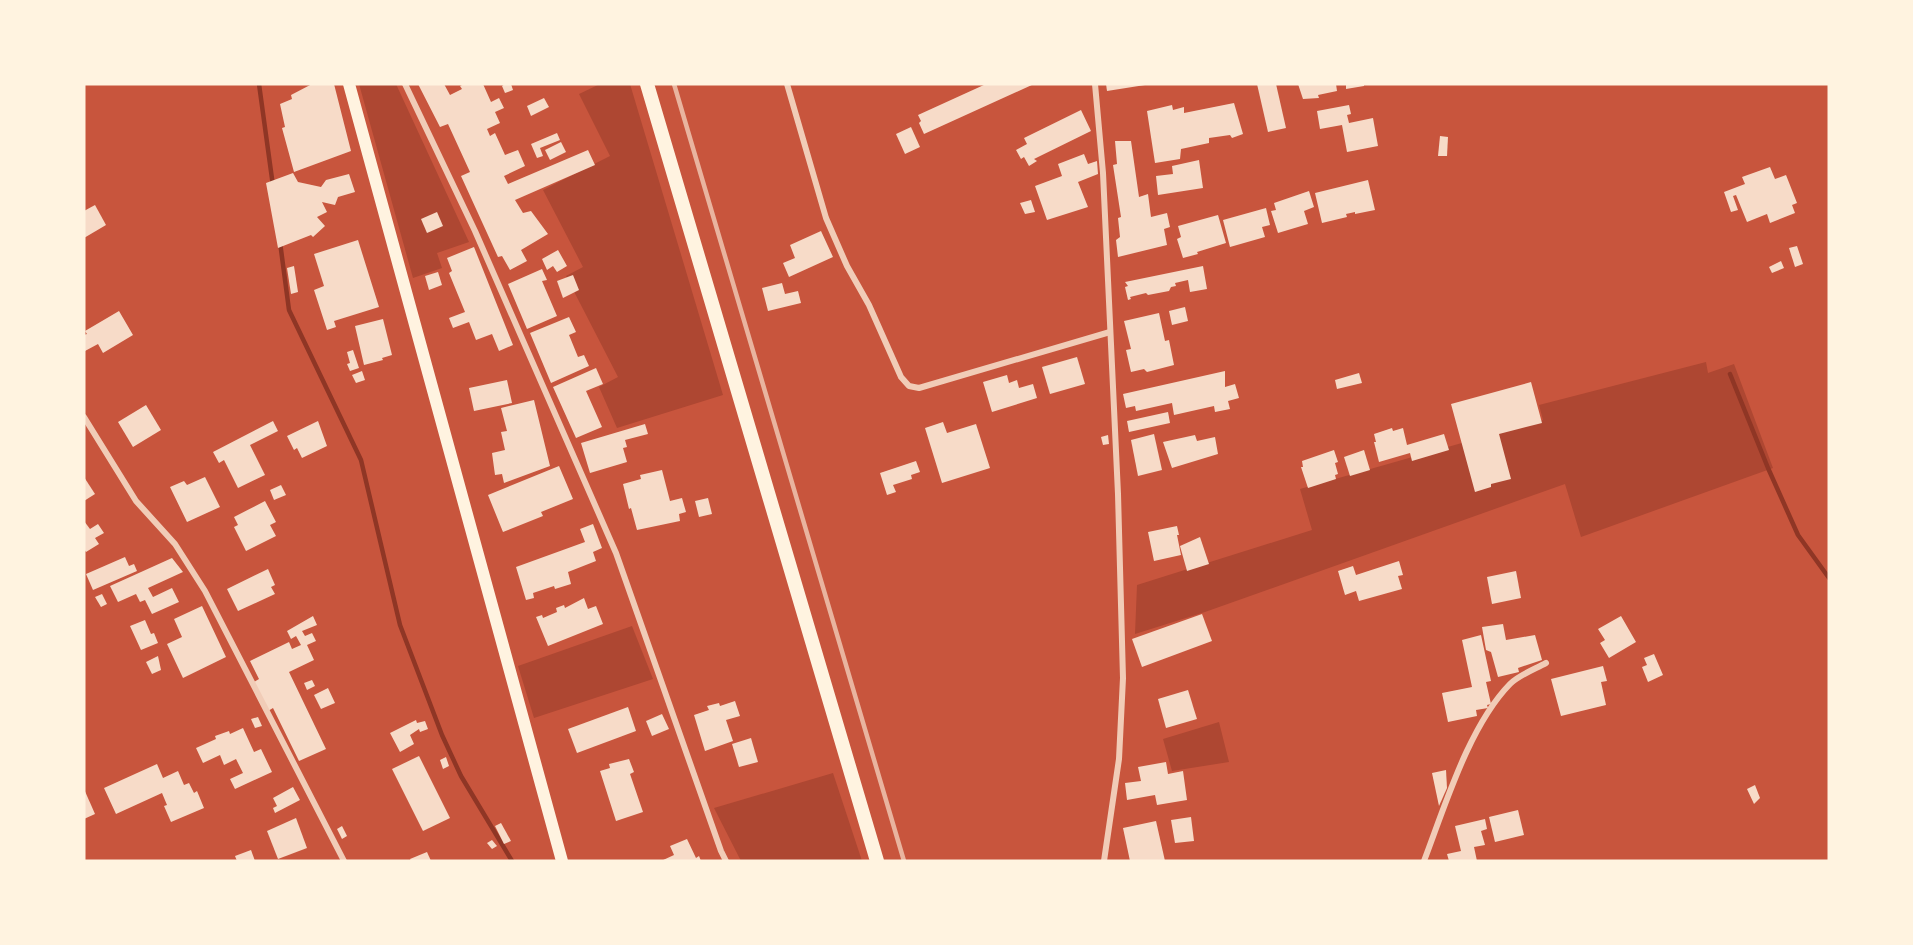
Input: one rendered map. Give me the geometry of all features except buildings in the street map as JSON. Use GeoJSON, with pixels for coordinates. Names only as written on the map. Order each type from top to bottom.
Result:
{"type":"FeatureCollection","features":[{"type":"Feature","properties":{"kind":"highway"},"geometry":{"type":"LineString","coordinates":[[647,84],[877,861]]}},
{"type":"Feature","properties":{"kind":"main road"},"geometry":{"type":"LineString","coordinates":[[349,84],[562,861]]}},
{"type":"Feature","properties":{"kind":"street"},"geometry":{"type":"LineString","coordinates":[[405,84],[475,231],[616,553],[726,861]]}},
{"type":"Feature","properties":{"kind":"street"},"geometry":{"type":"LineString","coordinates":[[788,84],[826,218],[847,266],[869,305],[900,377],[909,386],[919,388],[1110,332]]}},
{"type":"Feature","properties":{"kind":"street"},"geometry":{"type":"LineString","coordinates":[[1095,84],[1103,173],[1118,494],[1123,678],[1119,759],[1104,861]]}},
{"type":"Feature","properties":{"kind":"street"},"geometry":{"type":"LineString","coordinates":[[84,417],[136,501],[174,544],[205,591],[344,861]]}},
{"type":"Feature","properties":{"kind":"street"},"geometry":{"type":"LineString","coordinates":[[1424,861],[1456,773],[1489,711],[1512,682],[1546,663]]}},
{"type":"Feature","properties":{"kind":"shaded area"},"geometry":{"type":"Polygon","coordinates":[[[359,84],[396,84],[469,242],[437,253],[442,268],[413,278],[359,84]]]}},
{"type":"Feature","properties":{"kind":"shaded area"},"geometry":{"type":"Polygon","coordinates":[[[600,84],[630,84],[723,395],[617,428],[599,387],[618,377],[566,276],[583,267],[543,190],[610,156],[579,94],[600,84]]]}},
{"type":"Feature","properties":{"kind":"shaded area"},"geometry":{"type":"Polygon","coordinates":[[[1706,362],[1708,373],[1734,364],[1773,468],[1581,537],[1565,484],[1205,612],[1135,634],[1137,585],[1312,530],[1300,489],[1543,420],[1539,405],[1706,362]]]}},
{"type":"Feature","properties":{"kind":"shaded area"},"geometry":{"type":"Polygon","coordinates":[[[632,626],[653,679],[534,718],[518,666],[632,626]]]}},
{"type":"Feature","properties":{"kind":"shaded area"},"geometry":{"type":"Polygon","coordinates":[[[1219,722],[1229,762],[1172,771],[1163,739],[1219,722]]]}},
{"type":"Feature","properties":{"kind":"shaded area"},"geometry":{"type":"Polygon","coordinates":[[[833,773],[862,861],[741,861],[714,808],[833,773]]]}},
{"type":"Feature","properties":{"kind":"waterway"},"geometry":{"type":"LineString","coordinates":[[259,84],[273,186]]}},
{"type":"Feature","properties":{"kind":"waterway"},"geometry":{"type":"LineString","coordinates":[[280,242],[289,310],[361,460],[400,625],[442,735],[461,776],[512,861]]}},
{"type":"Feature","properties":{"kind":"waterway"},"geometry":{"type":"LineString","coordinates":[[1730,374],[1798,535],[1829,578]]}},
{"type":"Feature","properties":{"kind":"railway"},"geometry":{"type":"LineString","coordinates":[[674,84],[904,861]]}}]}
